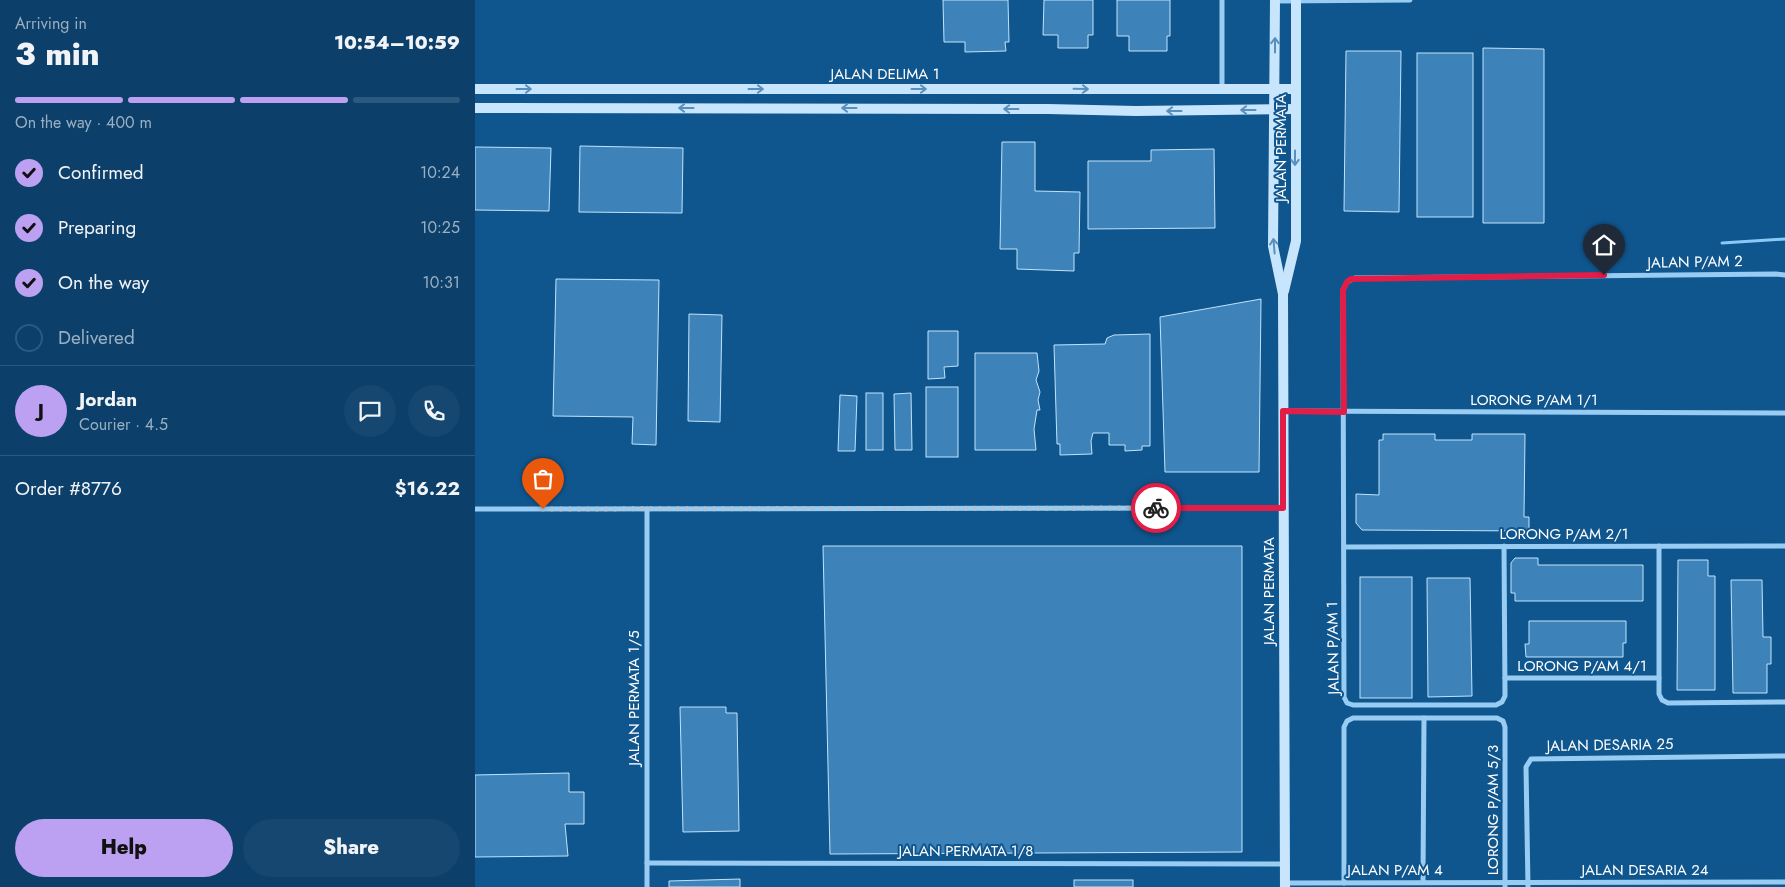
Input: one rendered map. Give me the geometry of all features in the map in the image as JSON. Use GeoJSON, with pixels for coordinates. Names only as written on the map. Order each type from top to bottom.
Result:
{"type":"FeatureCollection","features":[{"type":"Feature","properties":{"kind":"street"},"geometry":{"type":"LineString","coordinates":[[1222,0],[1222,89]]}},
{"type":"Feature","properties":{"kind":"street"},"geometry":{"type":"LineString","coordinates":[[1275,0],[1410,0]]}},
{"type":"Feature","properties":{"kind":"street","name":"JALAN PERMATA"},"geometry":{"type":"LineString","coordinates":[[1275,0],[1273,246],[1283,294],[1285,885]]}},
{"type":"Feature","properties":{"kind":"street","name":"JALAN PERMATA"},"geometry":{"type":"LineString","coordinates":[[1283,294],[1296,242],[1296,1]]}},
{"type":"Feature","properties":{"kind":"street","name":"JALAN DELIMA 1"},"geometry":{"type":"LineString","coordinates":[[475,89],[1296,89]]}},
{"type":"Feature","properties":{"kind":"street"},"geometry":{"type":"LineString","coordinates":[[475,108],[1295,109]]}},
{"type":"Feature","properties":{"kind":"street","name":"JALAN P/AM 2"},"geometry":{"type":"LineString","coordinates":[[1344,412],[1343,290],[1351,279],[1785,275]]}},
{"type":"Feature","properties":{"kind":"street","name":"LORONG P/AM 1/1"},"geometry":{"type":"LineString","coordinates":[[1283,411],[1785,413]]}},
{"type":"Feature","properties":{"kind":"street","name":"JALAN P/AM 1"},"geometry":{"type":"LineString","coordinates":[[1344,412],[1344,697],[1347,703],[1353,705],[1496,705],[1504,700],[1505,678]]}},
{"type":"Feature","properties":{"kind":"street"},"geometry":{"type":"LineString","coordinates":[[475,509],[1283,508]]}},
{"type":"Feature","properties":{"kind":"street","name":"JALAN PERMATA 1/5"},"geometry":{"type":"LineString","coordinates":[[647,509],[647,887]]}},
{"type":"Feature","properties":{"kind":"street"},"geometry":{"type":"LineString","coordinates":[[1504,546],[1505,678]]}},
{"type":"Feature","properties":{"kind":"street"},"geometry":{"type":"LineString","coordinates":[[1659,546],[1659,694],[1664,702],[1785,702]]}},
{"type":"Feature","properties":{"kind":"street","name":"LORONG P/AM 2/1"},"geometry":{"type":"LineString","coordinates":[[1344,547],[1785,546]]}},
{"type":"Feature","properties":{"kind":"street","name":"LORONG P/AM 4/1"},"geometry":{"type":"LineString","coordinates":[[1505,678],[1659,678]]}},
{"type":"Feature","properties":{"kind":"street"},"geometry":{"type":"LineString","coordinates":[[1344,883],[1344,731],[1345,723],[1353,718],[1424,718],[1423,882]]}},
{"type":"Feature","properties":{"kind":"street","name":"LORONG P/AM 5/3"},"geometry":{"type":"LineString","coordinates":[[1424,718],[1497,718],[1505,723],[1505,885]]}},
{"type":"Feature","properties":{"kind":"street","name":"JALAN DESARIA 25"},"geometry":{"type":"LineString","coordinates":[[1527,885],[1526,767],[1531,759],[1785,756]]}},
{"type":"Feature","properties":{"kind":"street","name":"JALAN PERMATA 1/8"},"geometry":{"type":"LineString","coordinates":[[647,863],[1284,864]]}},
{"type":"Feature","properties":{"kind":"street","name":"JALAN P/AM 4"},"geometry":{"type":"LineString","coordinates":[[1285,885],[1344,883],[1378,885],[1423,882],[1505,885]]}},
{"type":"Feature","properties":{"kind":"street","name":"JALAN DESARIA 24"},"geometry":{"type":"LineString","coordinates":[[1505,885],[1669,885],[1785,882]]}},
{"type":"Feature","properties":{"kind":"building"},"geometry":{"type":"Polygon","coordinates":[[[943,0],[1008,0],[1009,42],[1005,42],[1006,51],[965,52],[965,42],[944,42],[943,0]]]}},
{"type":"Feature","properties":{"kind":"building"},"geometry":{"type":"Polygon","coordinates":[[[1044,0],[1093,0],[1093,35],[1088,35],[1088,48],[1058,48],[1058,35],[1043,35],[1044,0]]]}},
{"type":"Feature","properties":{"kind":"building"},"geometry":{"type":"Polygon","coordinates":[[[1117,0],[1170,0],[1170,36],[1167,36],[1167,51],[1129,51],[1129,36],[1117,36],[1117,0]]]}},
{"type":"Feature","properties":{"kind":"building"},"geometry":{"type":"Polygon","coordinates":[[[1483,48],[1544,49],[1544,223],[1483,223],[1483,48]]]}},
{"type":"Feature","properties":{"kind":"building"},"geometry":{"type":"Polygon","coordinates":[[[1346,51],[1401,51],[1399,212],[1344,211],[1346,51]]]}},
{"type":"Feature","properties":{"kind":"building"},"geometry":{"type":"Polygon","coordinates":[[[1417,53],[1473,53],[1473,217],[1417,217],[1417,53]]]}},
{"type":"Feature","properties":{"kind":"building"},"geometry":{"type":"Polygon","coordinates":[[[1002,142],[1035,142],[1035,191],[1080,192],[1079,253],[1074,253],[1074,271],[1017,269],[1017,249],[1000,249],[1002,142]]]}},
{"type":"Feature","properties":{"kind":"building"},"geometry":{"type":"Polygon","coordinates":[[[580,146],[683,148],[682,213],[579,212],[580,146]]]}},
{"type":"Feature","properties":{"kind":"building"},"geometry":{"type":"Polygon","coordinates":[[[475,147],[551,148],[549,211],[475,210],[475,147]]]}},
{"type":"Feature","properties":{"kind":"building"},"geometry":{"type":"Polygon","coordinates":[[[1214,149],[1215,228],[1088,229],[1088,161],[1151,161],[1151,150],[1214,149]]]}},
{"type":"Feature","properties":{"kind":"building"},"geometry":{"type":"Polygon","coordinates":[[[556,279],[659,280],[656,445],[632,444],[633,417],[553,416],[556,279]]]}},
{"type":"Feature","properties":{"kind":"building"},"geometry":{"type":"Polygon","coordinates":[[[1261,299],[1259,472],[1165,472],[1160,317],[1261,299]]]}},
{"type":"Feature","properties":{"kind":"building"},"geometry":{"type":"Polygon","coordinates":[[[689,314],[722,315],[720,422],[688,421],[689,314]]]}},
{"type":"Feature","properties":{"kind":"building"},"geometry":{"type":"Polygon","coordinates":[[[928,331],[958,331],[958,366],[944,367],[945,378],[928,379],[928,331]]]}},
{"type":"Feature","properties":{"kind":"building"},"geometry":{"type":"Polygon","coordinates":[[[1150,334],[1150,446],[1142,446],[1142,450],[1125,451],[1125,445],[1109,445],[1109,433],[1093,433],[1091,441],[1092,454],[1060,455],[1060,444],[1057,444],[1054,345],[1105,344],[1107,338],[1114,335],[1150,334]]]}},
{"type":"Feature","properties":{"kind":"building"},"geometry":{"type":"Polygon","coordinates":[[[975,353],[1037,353],[1039,371],[1036,380],[1040,392],[1038,400],[1040,410],[1037,410],[1034,429],[1036,450],[975,450],[975,353]]]}},
{"type":"Feature","properties":{"kind":"building"},"geometry":{"type":"Polygon","coordinates":[[[926,387],[958,387],[958,457],[926,457],[926,387]]]}},
{"type":"Feature","properties":{"kind":"building"},"geometry":{"type":"Polygon","coordinates":[[[866,393],[883,393],[883,450],[866,450],[866,393]]]}},
{"type":"Feature","properties":{"kind":"building"},"geometry":{"type":"Polygon","coordinates":[[[911,393],[912,450],[895,450],[894,394],[911,393]]]}},
{"type":"Feature","properties":{"kind":"building"},"geometry":{"type":"Polygon","coordinates":[[[840,395],[857,396],[855,451],[838,451],[840,395]]]}},
{"type":"Feature","properties":{"kind":"building"},"geometry":{"type":"Polygon","coordinates":[[[1383,434],[1435,434],[1435,440],[1472,440],[1472,434],[1525,434],[1524,517],[1529,517],[1529,531],[1362,530],[1356,523],[1356,494],[1379,495],[1379,440],[1383,440],[1383,434]]]}},
{"type":"Feature","properties":{"kind":"building"},"geometry":{"type":"Polygon","coordinates":[[[823,546],[1242,546],[1242,852],[830,854],[823,546]]]}},
{"type":"Feature","properties":{"kind":"building"},"geometry":{"type":"Polygon","coordinates":[[[1515,558],[1538,558],[1538,565],[1643,565],[1643,601],[1515,601],[1515,593],[1511,593],[1511,563],[1515,558]]]}},
{"type":"Feature","properties":{"kind":"building"},"geometry":{"type":"Polygon","coordinates":[[[1678,560],[1708,560],[1708,576],[1715,576],[1715,690],[1677,690],[1678,560]]]}},
{"type":"Feature","properties":{"kind":"building"},"geometry":{"type":"Polygon","coordinates":[[[1360,577],[1412,577],[1412,698],[1360,698],[1360,577]]]}},
{"type":"Feature","properties":{"kind":"building"},"geometry":{"type":"Polygon","coordinates":[[[1427,578],[1470,578],[1472,696],[1428,697],[1427,578]]]}},
{"type":"Feature","properties":{"kind":"building"},"geometry":{"type":"Polygon","coordinates":[[[1731,580],[1762,580],[1763,637],[1771,637],[1771,664],[1767,664],[1767,693],[1733,693],[1731,580]]]}},
{"type":"Feature","properties":{"kind":"building"},"geometry":{"type":"Polygon","coordinates":[[[1529,621],[1626,621],[1626,643],[1623,643],[1623,657],[1526,657],[1525,644],[1529,644],[1529,621]]]}},
{"type":"Feature","properties":{"kind":"building"},"geometry":{"type":"Polygon","coordinates":[[[680,707],[726,707],[726,713],[737,713],[739,831],[683,832],[680,707]]]}},
{"type":"Feature","properties":{"kind":"building"},"geometry":{"type":"Polygon","coordinates":[[[569,773],[569,792],[584,792],[584,824],[565,824],[568,856],[475,857],[475,775],[569,773]]]}},
{"type":"Feature","properties":{"kind":"building"},"geometry":{"type":"Polygon","coordinates":[[[740,879],[740,887],[669,887],[669,881],[740,879]]]}},
{"type":"Feature","properties":{"kind":"building"},"geometry":{"type":"Polygon","coordinates":[[[1074,880],[1133,880],[1133,887],[1074,887],[1074,880]]]}},
{"type":"Feature","properties":{"kind":"waterway"},"geometry":{"type":"LineString","coordinates":[[1722,243],[1785,239]]}},
{"type":"Feature","properties":{"kind":"way so far"},"geometry":{"type":"LineString","coordinates":[[543,509],[1156,508]]}},
{"type":"Feature","properties":{"kind":"route"},"geometry":{"type":"LineString","coordinates":[[1156,508],[1283,508],[1283,411],[1344,412],[1343,290],[1344,285],[1351,279],[1604,275]]}}]}
